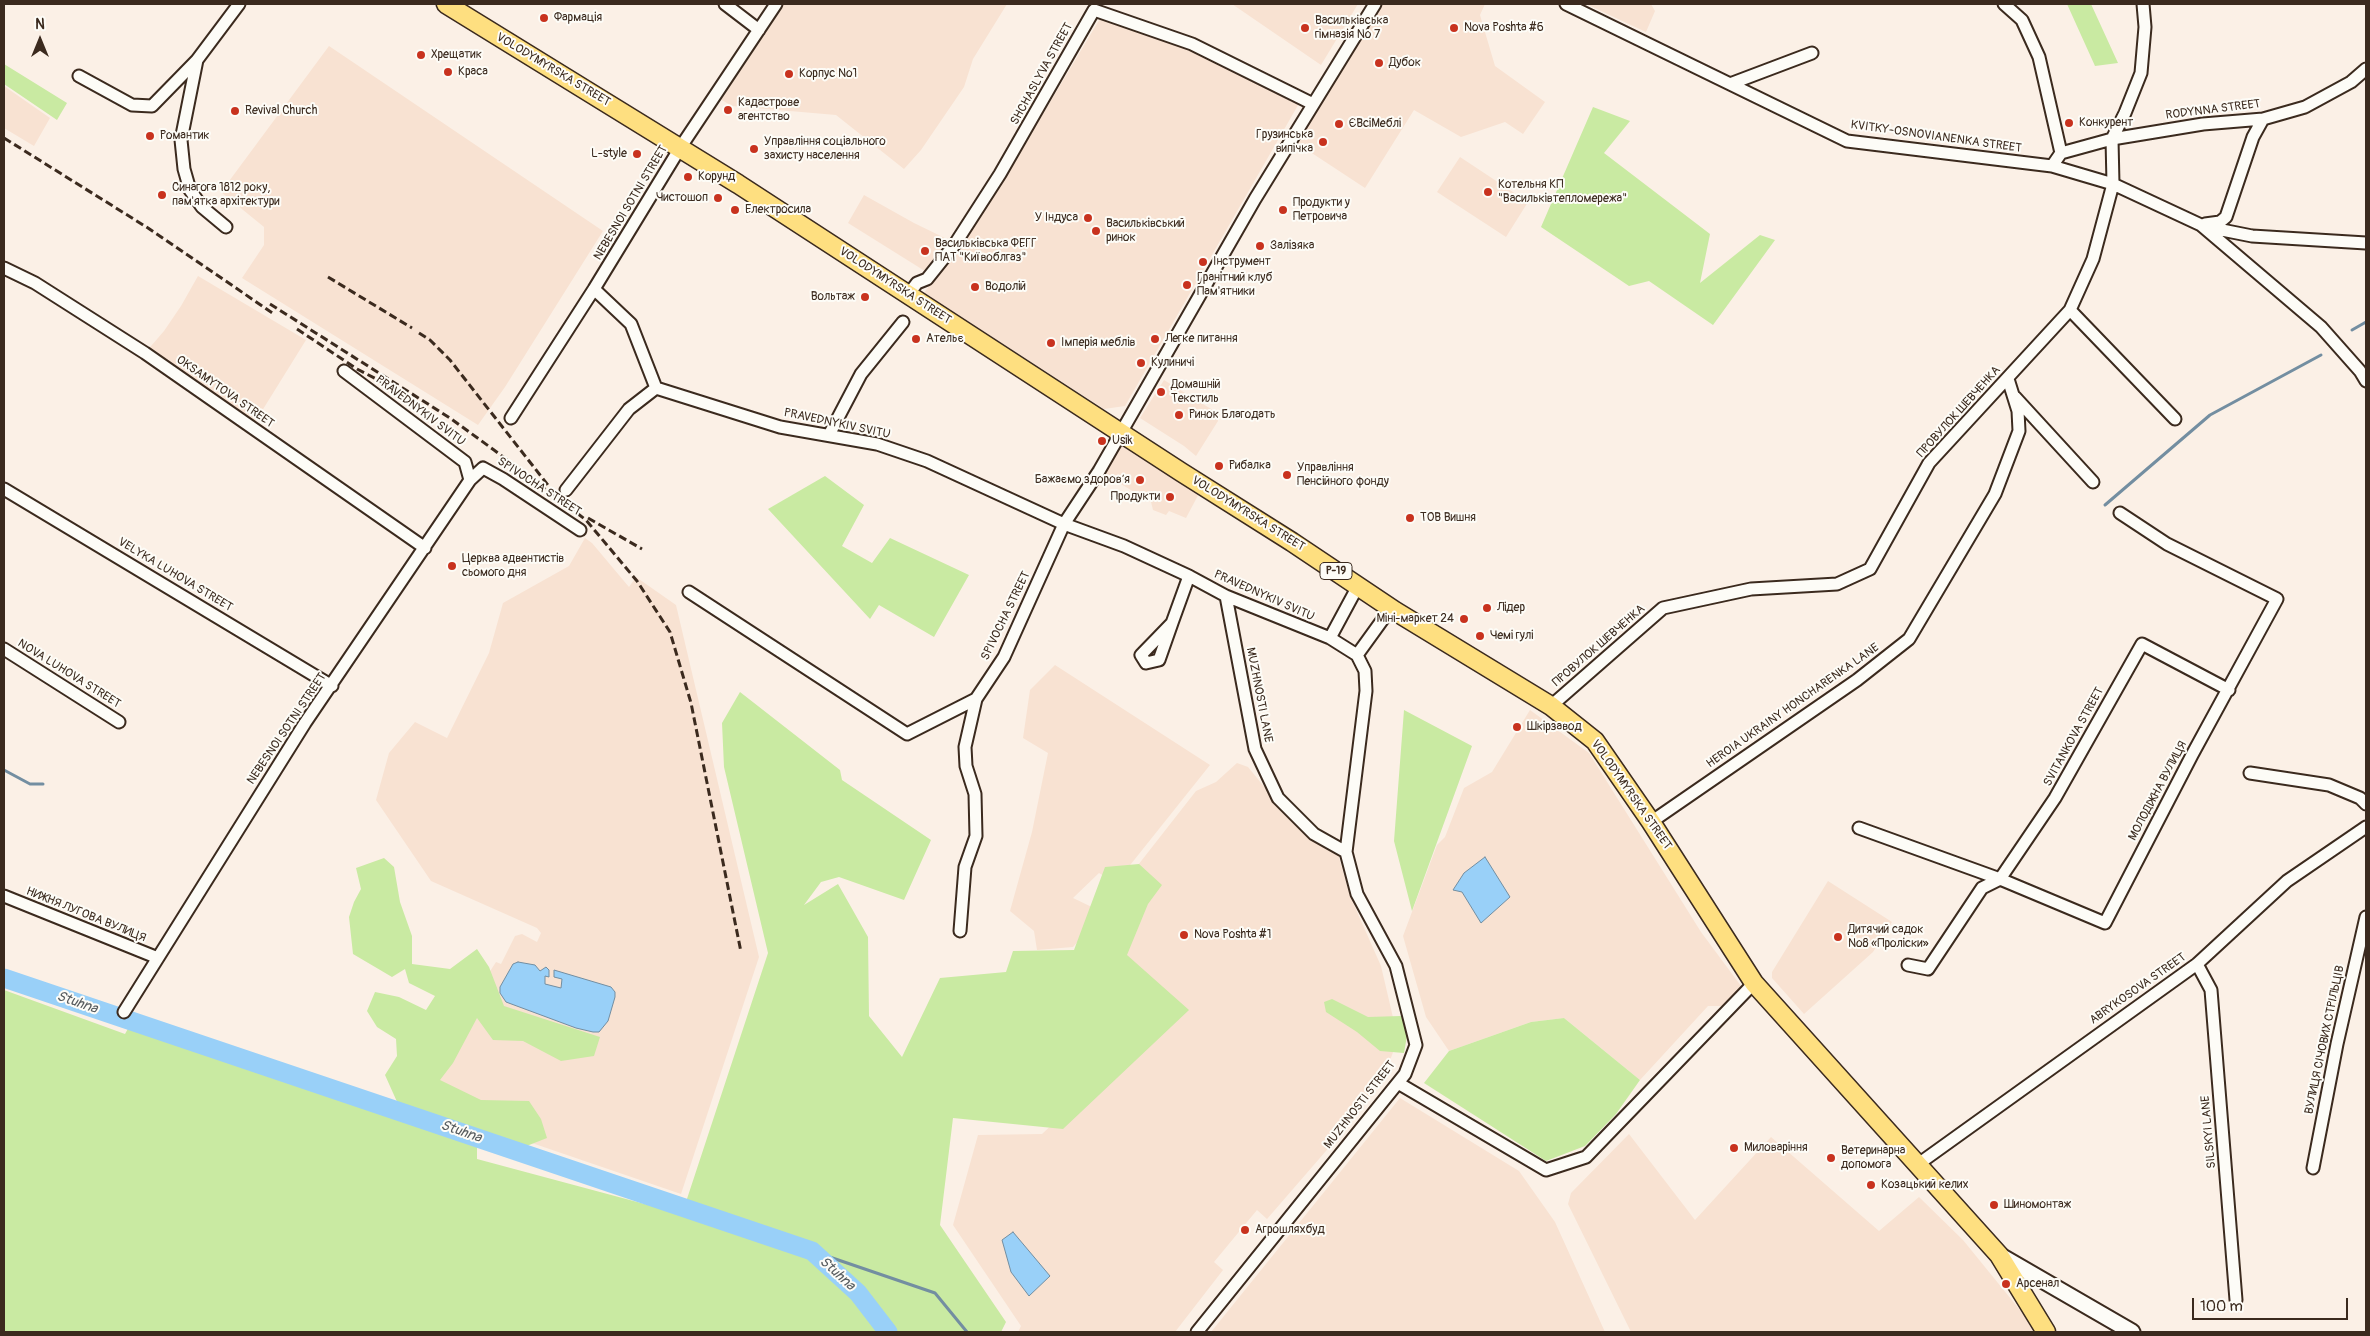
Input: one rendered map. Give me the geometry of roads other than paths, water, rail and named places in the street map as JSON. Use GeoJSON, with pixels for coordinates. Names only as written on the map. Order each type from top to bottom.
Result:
{"type":"FeatureCollection","features":[{"type":"Feature","properties":{"kind":"main road","name":"VOLODYMYRSKA STREET"},"geometry":{"type":"LineString","coordinates":[[446,4],[680,148],[1391,608],[1551,706],[1595,741],[1651,822],[1754,984],[1999,1255],[2046,1332]]}},
{"type":"Feature","properties":{"kind":"street"},"geometry":{"type":"LineString","coordinates":[[79,76],[132,105],[152,106],[197,60],[239,4]]}},
{"type":"Feature","properties":{"kind":"street"},"geometry":{"type":"LineString","coordinates":[[725,4],[760,30]]}},
{"type":"Feature","properties":{"kind":"street","name":"NEBESNOI SOTNI STREET"},"geometry":{"type":"LineString","coordinates":[[511,418],[594,289],[680,148],[776,4]]}},
{"type":"Feature","properties":{"kind":"street"},"geometry":{"type":"LineString","coordinates":[[1121,432],[1255,199],[1375,4]]}},
{"type":"Feature","properties":{"kind":"street","name":"KVITKY-OSNOVIANENKA STREET"},"geometry":{"type":"LineString","coordinates":[[1566,4],[1847,141],[2052,166],[2113,184],[2201,225],[2252,236],[2366,243]]}},
{"type":"Feature","properties":{"kind":"street"},"geometry":{"type":"LineString","coordinates":[[2004,4],[2022,20],[2039,57],[2061,153],[2052,166]]}},
{"type":"Feature","properties":{"kind":"street"},"geometry":{"type":"LineString","coordinates":[[2112,139],[2125,113],[2140,72],[2145,27],[2144,4]]}},
{"type":"Feature","properties":{"kind":"street","name":"SHCHASLYVA STREET"},"geometry":{"type":"LineString","coordinates":[[908,295],[917,283],[927,279],[954,244],[990,190],[1094,10],[1192,44],[1313,104]]}},
{"type":"Feature","properties":{"kind":"street"},"geometry":{"type":"LineString","coordinates":[[1730,84],[1812,53]]}},
{"type":"Feature","properties":{"kind":"street"},"geometry":{"type":"LineString","coordinates":[[197,60],[181,140],[184,170],[190,190],[202,207],[226,227]]}},
{"type":"Feature","properties":{"kind":"street","name":"RODYNNA STREET"},"geometry":{"type":"LineString","coordinates":[[2061,153],[2112,139],[2203,124],[2263,119],[2305,107],[2350,82],[2366,69]]}},
{"type":"Feature","properties":{"kind":"street"},"geometry":{"type":"LineString","coordinates":[[2201,225],[2220,222],[2226,217],[2253,137],[2263,119]]}},
{"type":"Feature","properties":{"kind":"street","name":"ПРОВУЛОК ШЕВЧЕНКА"},"geometry":{"type":"LineString","coordinates":[[1551,706],[1663,608],[1751,589],[1838,584],[1870,569],[1928,463],[2070,310],[2094,260],[2113,184],[2112,139]]}},
{"type":"Feature","properties":{"kind":"street","name":"KVITKY-OSNOVIANENKA STREET"},"geometry":{"type":"LineString","coordinates":[[2201,225],[2322,327],[2360,371],[2366,381]]}},
{"type":"Feature","properties":{"kind":"street","name":"OKSAMYTOVA STREET"},"geometry":{"type":"LineString","coordinates":[[4,268],[35,283],[144,353],[425,548]]}},
{"type":"Feature","properties":{"kind":"street"},"geometry":{"type":"LineString","coordinates":[[566,490],[629,409],[656,388],[632,324],[594,289]]}},
{"type":"Feature","properties":{"kind":"street"},"geometry":{"type":"LineString","coordinates":[[2070,310],[2175,419]]}},
{"type":"Feature","properties":{"kind":"street"},"geometry":{"type":"LineString","coordinates":[[829,434],[860,374],[903,322]]}},
{"type":"Feature","properties":{"kind":"street","name":"PRAVEDNYKIV SVITU"},"geometry":{"type":"LineString","coordinates":[[344,371],[465,462],[470,480]]}},
{"type":"Feature","properties":{"kind":"street","name":"HEROIA UKRAINY HONCHARENKA LANE"},"geometry":{"type":"LineString","coordinates":[[1651,822],[1857,680],[1909,639],[1995,494],[2018,431],[2018,411],[2008,378]]}},
{"type":"Feature","properties":{"kind":"street","name":"PRAVEDNYKIV SVITU"},"geometry":{"type":"LineString","coordinates":[[656,388],[780,427],[829,434],[877,444],[927,461],[1064,524],[1124,546],[1189,576],[1226,596],[1330,638],[1357,655]]}},
{"type":"Feature","properties":{"kind":"street"},"geometry":{"type":"LineString","coordinates":[[2012,394],[2094,482]]}},
{"type":"Feature","properties":{"kind":"street","name":"SPIVOCHA STREET"},"geometry":{"type":"LineString","coordinates":[[689,592],[907,734],[976,699],[1004,657],[1064,524],[1121,432]]}},
{"type":"Feature","properties":{"kind":"street","name":"NEBESNOI SOTNI STREET"},"geometry":{"type":"LineString","coordinates":[[124,1012],[300,730],[332,686],[470,480],[483,468]]}},
{"type":"Feature","properties":{"kind":"street","name":"SPIVOCHA STREET"},"geometry":{"type":"LineString","coordinates":[[483,468],[503,479],[580,530]]}},
{"type":"Feature","properties":{"kind":"street","name":"VELYKA LUHOVA STREET"},"geometry":{"type":"LineString","coordinates":[[4,490],[332,686]]}},
{"type":"Feature","properties":{"kind":"street","name":"МОЛОДІЖНА ВУЛИЦЯ"},"geometry":{"type":"LineString","coordinates":[[1859,828],[2000,878],[2105,923],[2192,755],[2277,599],[2167,544],[2120,513]]}},
{"type":"Feature","properties":{"kind":"street"},"geometry":{"type":"LineString","coordinates":[[1172,623],[1189,576]]}},
{"type":"Feature","properties":{"kind":"street"},"geometry":{"type":"LineString","coordinates":[[1330,638],[1358,586]]}},
{"type":"Feature","properties":{"kind":"street","name":"MUZHNOSTI LANE"},"geometry":{"type":"LineString","coordinates":[[1226,596],[1258,757],[1278,798],[1314,834],[1346,852]]}},
{"type":"Feature","properties":{"kind":"street"},"geometry":{"type":"LineString","coordinates":[[1357,655],[1391,608]]}},
{"type":"Feature","properties":{"kind":"street","name":"SVITANKOVA STREET"},"geometry":{"type":"LineString","coordinates":[[1908,965],[1928,969],[1982,888],[2000,878],[2055,798],[2142,644],[2229,690]]}},
{"type":"Feature","properties":{"kind":"street","name":"NOVA LUHOVA STREET"},"geometry":{"type":"LineString","coordinates":[[4,649],[119,722]]}},
{"type":"Feature","properties":{"kind":"street","name":"MUZHNOSTI STREET"},"geometry":{"type":"LineString","coordinates":[[1197,1332],[1405,1074],[1416,1045],[1396,966],[1357,894],[1346,852],[1366,691],[1365,670],[1357,655]]}},
{"type":"Feature","properties":{"kind":"street"},"geometry":{"type":"LineString","coordinates":[[960,931],[965,867],[976,836],[976,794],[966,766],[964,747],[976,699]]}},
{"type":"Feature","properties":{"kind":"street"},"geometry":{"type":"LineString","coordinates":[[2250,773],[2329,785],[2360,798],[2366,804]]}},
{"type":"Feature","properties":{"kind":"street","name":"ABRYKOSOVA STREET"},"geometry":{"type":"LineString","coordinates":[[1917,1165],[2197,964],[2287,881],[2366,827]]}},
{"type":"Feature","properties":{"kind":"street","name":"НИЖНЯ ЛУГОВА ВУЛИЦЯ"},"geometry":{"type":"LineString","coordinates":[[4,896],[158,958]]}},
{"type":"Feature","properties":{"kind":"street","name":"ВУЛИЦЯ СІЧОВИХ СТРІЛЬЦІВ"},"geometry":{"type":"LineString","coordinates":[[2313,1168],[2337,1044],[2366,917]]}},
{"type":"Feature","properties":{"kind":"street","name":"SILSKYI LANE"},"geometry":{"type":"LineString","coordinates":[[2197,964],[2211,990],[2236,1300]]}},
{"type":"Feature","properties":{"kind":"street"},"geometry":{"type":"LineString","coordinates":[[1398,1082],[1546,1170],[1586,1157],[1754,984]]}},
{"type":"Feature","properties":{"kind":"street","name":"VOLODYMYRSKA STREET"},"geometry":{"type":"LineString","coordinates":[[1999,1255],[2132,1332]]}},
{"type":"Feature","properties":{"kind":"water"},"geometry":{"type":"Polygon","coordinates":[[[1485,857],[1510,897],[1481,923],[1462,892],[1453,890],[1464,873],[1485,857]]]}},
{"type":"Feature","properties":{"kind":"water"},"geometry":{"type":"Polygon","coordinates":[[[518,962],[535,965],[540,971],[546,967],[549,970],[549,977],[545,976],[545,984],[561,988],[562,979],[554,977],[554,970],[611,987],[615,992],[615,997],[608,1021],[599,1032],[593,1032],[576,1028],[506,1002],[500,993],[500,987],[513,964],[518,962]]]}},
{"type":"Feature","properties":{"kind":"water"},"geometry":{"type":"Polygon","coordinates":[[[1013,1232],[1050,1276],[1029,1296],[1011,1272],[1002,1240],[1013,1232]]]}},
{"type":"Feature","properties":{"kind":"waterway"},"geometry":{"type":"LineString","coordinates":[[2352,330],[2366,322]]}},
{"type":"Feature","properties":{"kind":"waterway"},"geometry":{"type":"LineString","coordinates":[[2105,505],[2210,415],[2321,355]]}},
{"type":"Feature","properties":{"kind":"waterway"},"geometry":{"type":"LineString","coordinates":[[4,770],[30,784],[43,784]]}},
{"type":"Feature","properties":{"kind":"waterway","name":"Stuhna"},"geometry":{"type":"LineString","coordinates":[[4,978],[812,1251],[858,1293],[888,1332]]}},
{"type":"Feature","properties":{"kind":"waterway"},"geometry":{"type":"LineString","coordinates":[[812,1251],[935,1293],[967,1332]]}},
{"type":"Feature","properties":{"kind":"railway"},"geometry":{"type":"LineString","coordinates":[[4,138],[148,228],[274,314]]}},
{"type":"Feature","properties":{"kind":"railway"},"geometry":{"type":"LineString","coordinates":[[328,277],[412,328]]}},
{"type":"Feature","properties":{"kind":"railway"},"geometry":{"type":"LineString","coordinates":[[270,304],[450,418],[494,450],[586,520],[637,581],[670,632],[691,703],[741,952]]}},
{"type":"Feature","properties":{"kind":"railway"},"geometry":{"type":"LineString","coordinates":[[297,329],[357,369],[382,382]]}},
{"type":"Feature","properties":{"kind":"railway"},"geometry":{"type":"LineString","coordinates":[[419,333],[430,340],[450,360],[551,489]]}},
{"type":"Feature","properties":{"kind":"railway"},"geometry":{"type":"LineString","coordinates":[[588,518],[642,549]]}},
{"type":"Feature","properties":{"kind":"place","name":"Фармація"},"geometry":{"type":"Point","coordinates":[544,18]}},
{"type":"Feature","properties":{"kind":"place","name":"Васильківська гімназія № 7"},"geometry":{"type":"Point","coordinates":[1305,28]}},
{"type":"Feature","properties":{"kind":"place","name":"Nova Poshta #6"},"geometry":{"type":"Point","coordinates":[1454,28]}},
{"type":"Feature","properties":{"kind":"place","name":"Хрещатик"},"geometry":{"type":"Point","coordinates":[421,55]}},
{"type":"Feature","properties":{"kind":"place","name":"Дубок"},"geometry":{"type":"Point","coordinates":[1379,63]}},
{"type":"Feature","properties":{"kind":"place","name":"Краса"},"geometry":{"type":"Point","coordinates":[448,72]}},
{"type":"Feature","properties":{"kind":"place","name":"Корпус №1"},"geometry":{"type":"Point","coordinates":[789,74]}},
{"type":"Feature","properties":{"kind":"place","name":"Кадастрове агентство"},"geometry":{"type":"Point","coordinates":[728,110]}},
{"type":"Feature","properties":{"kind":"place","name":"Revival Church"},"geometry":{"type":"Point","coordinates":[235,111]}},
{"type":"Feature","properties":{"kind":"place","name":"Конкурент"},"geometry":{"type":"Point","coordinates":[2069,123]}},
{"type":"Feature","properties":{"kind":"place","name":"ЄВсіМеблі"},"geometry":{"type":"Point","coordinates":[1339,124]}},
{"type":"Feature","properties":{"kind":"place","name":"Романтик"},"geometry":{"type":"Point","coordinates":[150,136]}},
{"type":"Feature","properties":{"kind":"place","name":"Грузинська випічка"},"geometry":{"type":"Point","coordinates":[1323,142]}},
{"type":"Feature","properties":{"kind":"place","name":"Управління соціального захисту населення"},"geometry":{"type":"Point","coordinates":[754,149]}},
{"type":"Feature","properties":{"kind":"place","name":"L-style"},"geometry":{"type":"Point","coordinates":[637,154]}},
{"type":"Feature","properties":{"kind":"place","name":"Корунд"},"geometry":{"type":"Point","coordinates":[688,177]}},
{"type":"Feature","properties":{"kind":"place","name":"Котельня КП \"Васильківтепломережа\""},"geometry":{"type":"Point","coordinates":[1488,192]}},
{"type":"Feature","properties":{"kind":"place","name":"Синагога 1812 року, пам'ятка архітектури"},"geometry":{"type":"Point","coordinates":[162,195]}},
{"type":"Feature","properties":{"kind":"place","name":"Чистошоп"},"geometry":{"type":"Point","coordinates":[718,198]}},
{"type":"Feature","properties":{"kind":"place","name":"Електросила"},"geometry":{"type":"Point","coordinates":[735,210]}},
{"type":"Feature","properties":{"kind":"place","name":"Продукти у Петровича"},"geometry":{"type":"Point","coordinates":[1283,210]}},
{"type":"Feature","properties":{"kind":"place","name":"У Індуса"},"geometry":{"type":"Point","coordinates":[1088,218]}},
{"type":"Feature","properties":{"kind":"place","name":"Васильківський ринок"},"geometry":{"type":"Point","coordinates":[1096,231]}},
{"type":"Feature","properties":{"kind":"place","name":"Залізяка"},"geometry":{"type":"Point","coordinates":[1260,246]}},
{"type":"Feature","properties":{"kind":"place","name":"Васильківська ФЕГГ ПАТ \"Київоблгаз\""},"geometry":{"type":"Point","coordinates":[925,251]}},
{"type":"Feature","properties":{"kind":"place","name":"Інструмент"},"geometry":{"type":"Point","coordinates":[1203,262]}},
{"type":"Feature","properties":{"kind":"place","name":"Гранітний клуб Пам'ятники"},"geometry":{"type":"Point","coordinates":[1187,285]}},
{"type":"Feature","properties":{"kind":"place","name":"Водолій"},"geometry":{"type":"Point","coordinates":[975,287]}},
{"type":"Feature","properties":{"kind":"place","name":"Вольтаж"},"geometry":{"type":"Point","coordinates":[865,297]}},
{"type":"Feature","properties":{"kind":"place","name":"Ательє"},"geometry":{"type":"Point","coordinates":[916,339]}},
{"type":"Feature","properties":{"kind":"place","name":"Легке питання"},"geometry":{"type":"Point","coordinates":[1155,339]}},
{"type":"Feature","properties":{"kind":"place","name":"Імперія меблів"},"geometry":{"type":"Point","coordinates":[1051,343]}},
{"type":"Feature","properties":{"kind":"place","name":"Кулиничі"},"geometry":{"type":"Point","coordinates":[1141,363]}},
{"type":"Feature","properties":{"kind":"place","name":"Домашній Текстиль"},"geometry":{"type":"Point","coordinates":[1161,392]}},
{"type":"Feature","properties":{"kind":"place","name":"Ринок Благодать"},"geometry":{"type":"Point","coordinates":[1179,415]}},
{"type":"Feature","properties":{"kind":"place","name":"Usik"},"geometry":{"type":"Point","coordinates":[1102,441]}},
{"type":"Feature","properties":{"kind":"place","name":"Рибалка"},"geometry":{"type":"Point","coordinates":[1219,466]}},
{"type":"Feature","properties":{"kind":"place","name":"Управління Пенсійного фонду"},"geometry":{"type":"Point","coordinates":[1287,475]}},
{"type":"Feature","properties":{"kind":"place","name":"Бажаємо здоровʼя"},"geometry":{"type":"Point","coordinates":[1140,480]}},
{"type":"Feature","properties":{"kind":"place","name":"Продукти"},"geometry":{"type":"Point","coordinates":[1170,497]}},
{"type":"Feature","properties":{"kind":"place","name":"ТОВ Вишня"},"geometry":{"type":"Point","coordinates":[1410,518]}},
{"type":"Feature","properties":{"kind":"place","name":"Церква адвентистів сьомого дня"},"geometry":{"type":"Point","coordinates":[452,566]}},
{"type":"Feature","properties":{"kind":"place","name":"Лідер"},"geometry":{"type":"Point","coordinates":[1487,608]}},
{"type":"Feature","properties":{"kind":"place","name":"Міні-маркет 24"},"geometry":{"type":"Point","coordinates":[1464,619]}},
{"type":"Feature","properties":{"kind":"place","name":"Чемі гулі"},"geometry":{"type":"Point","coordinates":[1480,636]}},
{"type":"Feature","properties":{"kind":"place","name":"Шкірзавод"},"geometry":{"type":"Point","coordinates":[1517,727]}},
{"type":"Feature","properties":{"kind":"place","name":"Nova Poshta #1"},"geometry":{"type":"Point","coordinates":[1184,935]}},
{"type":"Feature","properties":{"kind":"place","name":"Дитячий садок №8 «Проліски»"},"geometry":{"type":"Point","coordinates":[1838,937]}},
{"type":"Feature","properties":{"kind":"place","name":"Миловаріння"},"geometry":{"type":"Point","coordinates":[1734,1148]}},
{"type":"Feature","properties":{"kind":"place","name":"Ветеринарна допомога"},"geometry":{"type":"Point","coordinates":[1831,1158]}},
{"type":"Feature","properties":{"kind":"place","name":"Козацький келих"},"geometry":{"type":"Point","coordinates":[1871,1185]}},
{"type":"Feature","properties":{"kind":"place","name":"Шиномонтаж"},"geometry":{"type":"Point","coordinates":[1994,1205]}},
{"type":"Feature","properties":{"kind":"place","name":"Агрошляхбуд"},"geometry":{"type":"Point","coordinates":[1245,1230]}},
{"type":"Feature","properties":{"kind":"place","name":"Арсенал"},"geometry":{"type":"Point","coordinates":[2006,1284]}}]}
